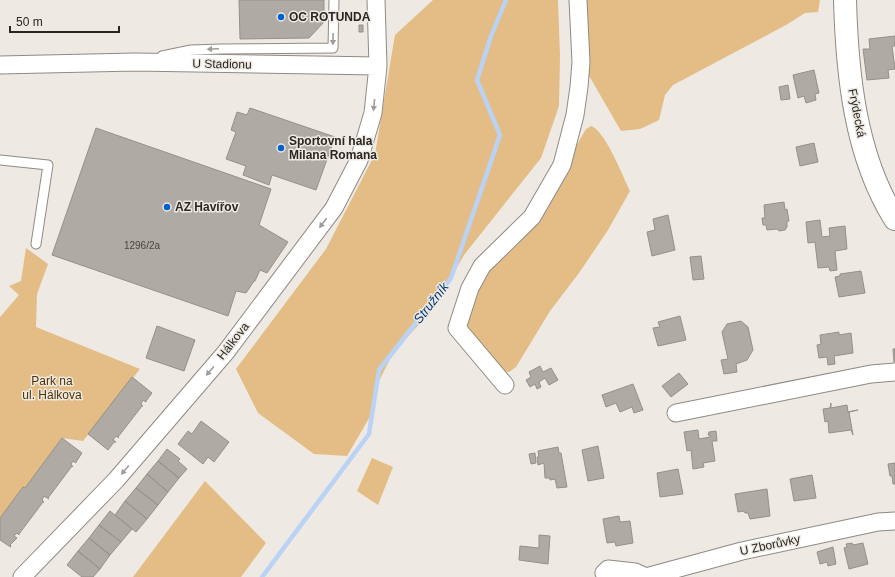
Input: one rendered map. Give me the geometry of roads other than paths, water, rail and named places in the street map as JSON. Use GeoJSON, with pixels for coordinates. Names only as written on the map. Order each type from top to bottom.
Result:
{"type":"FeatureCollection","features":[{"type":"Feature","properties":{"kind":"street"},"geometry":{"type":"LineString","coordinates":[[376,0],[378,66]]}},
{"type":"Feature","properties":{"kind":"street"},"geometry":{"type":"LineString","coordinates":[[505,385],[457,328],[470,288],[482,266],[532,218],[562,165],[575,115],[579,87],[580,62],[578,0]]}},
{"type":"Feature","properties":{"kind":"street","name":"Frýdecká"},"geometry":{"type":"LineString","coordinates":[[845,0],[846,40],[850,71],[864,147],[884,202],[895,219]]}},
{"type":"Feature","properties":{"kind":"street","name":"U Stadionu"},"geometry":{"type":"LineString","coordinates":[[0,65],[135,62],[378,66]]}},
{"type":"Feature","properties":{"kind":"street","name":"Hálkova"},"geometry":{"type":"LineString","coordinates":[[22,577],[116,480],[226,352],[334,208],[359,160],[373,112],[378,66]]}},
{"type":"Feature","properties":{"kind":"street"},"geometry":{"type":"LineString","coordinates":[[676,413],[871,374],[895,372]]}},
{"type":"Feature","properties":{"kind":"street","name":"U Zborůvky"},"geometry":{"type":"LineString","coordinates":[[606,577],[604,574],[608,569],[635,572],[646,577],[742,551],[878,522],[895,521]]}},
{"type":"Feature","properties":{"kind":"lane"},"geometry":{"type":"LineString","coordinates":[[135,62],[191,50],[333,48],[334,0]]}},
{"type":"Feature","properties":{"kind":"lane"},"geometry":{"type":"LineString","coordinates":[[0,160],[48,165],[36,244]]}},
{"type":"Feature","properties":{"kind":"waterway","name":"Stružník"},"geometry":{"type":"LineString","coordinates":[[262,577],[369,434],[379,370],[451,278],[500,135],[477,80],[491,36],[506,0]]}},
{"type":"Feature","properties":{"kind":"place","name":"OC ROTUNDA"},"geometry":{"type":"Point","coordinates":[281,17]}},
{"type":"Feature","properties":{"kind":"place","name":"Sportovní hala Milana Romana"},"geometry":{"type":"Point","coordinates":[281,148]}},
{"type":"Feature","properties":{"kind":"place","name":"AZ Havířov"},"geometry":{"type":"Point","coordinates":[167,207]}},
{"type":"Feature","properties":{"kind":"park label","name":"Park na ul. Hálkova"},"geometry":{"type":"Point","coordinates":[52,388]}}]}
